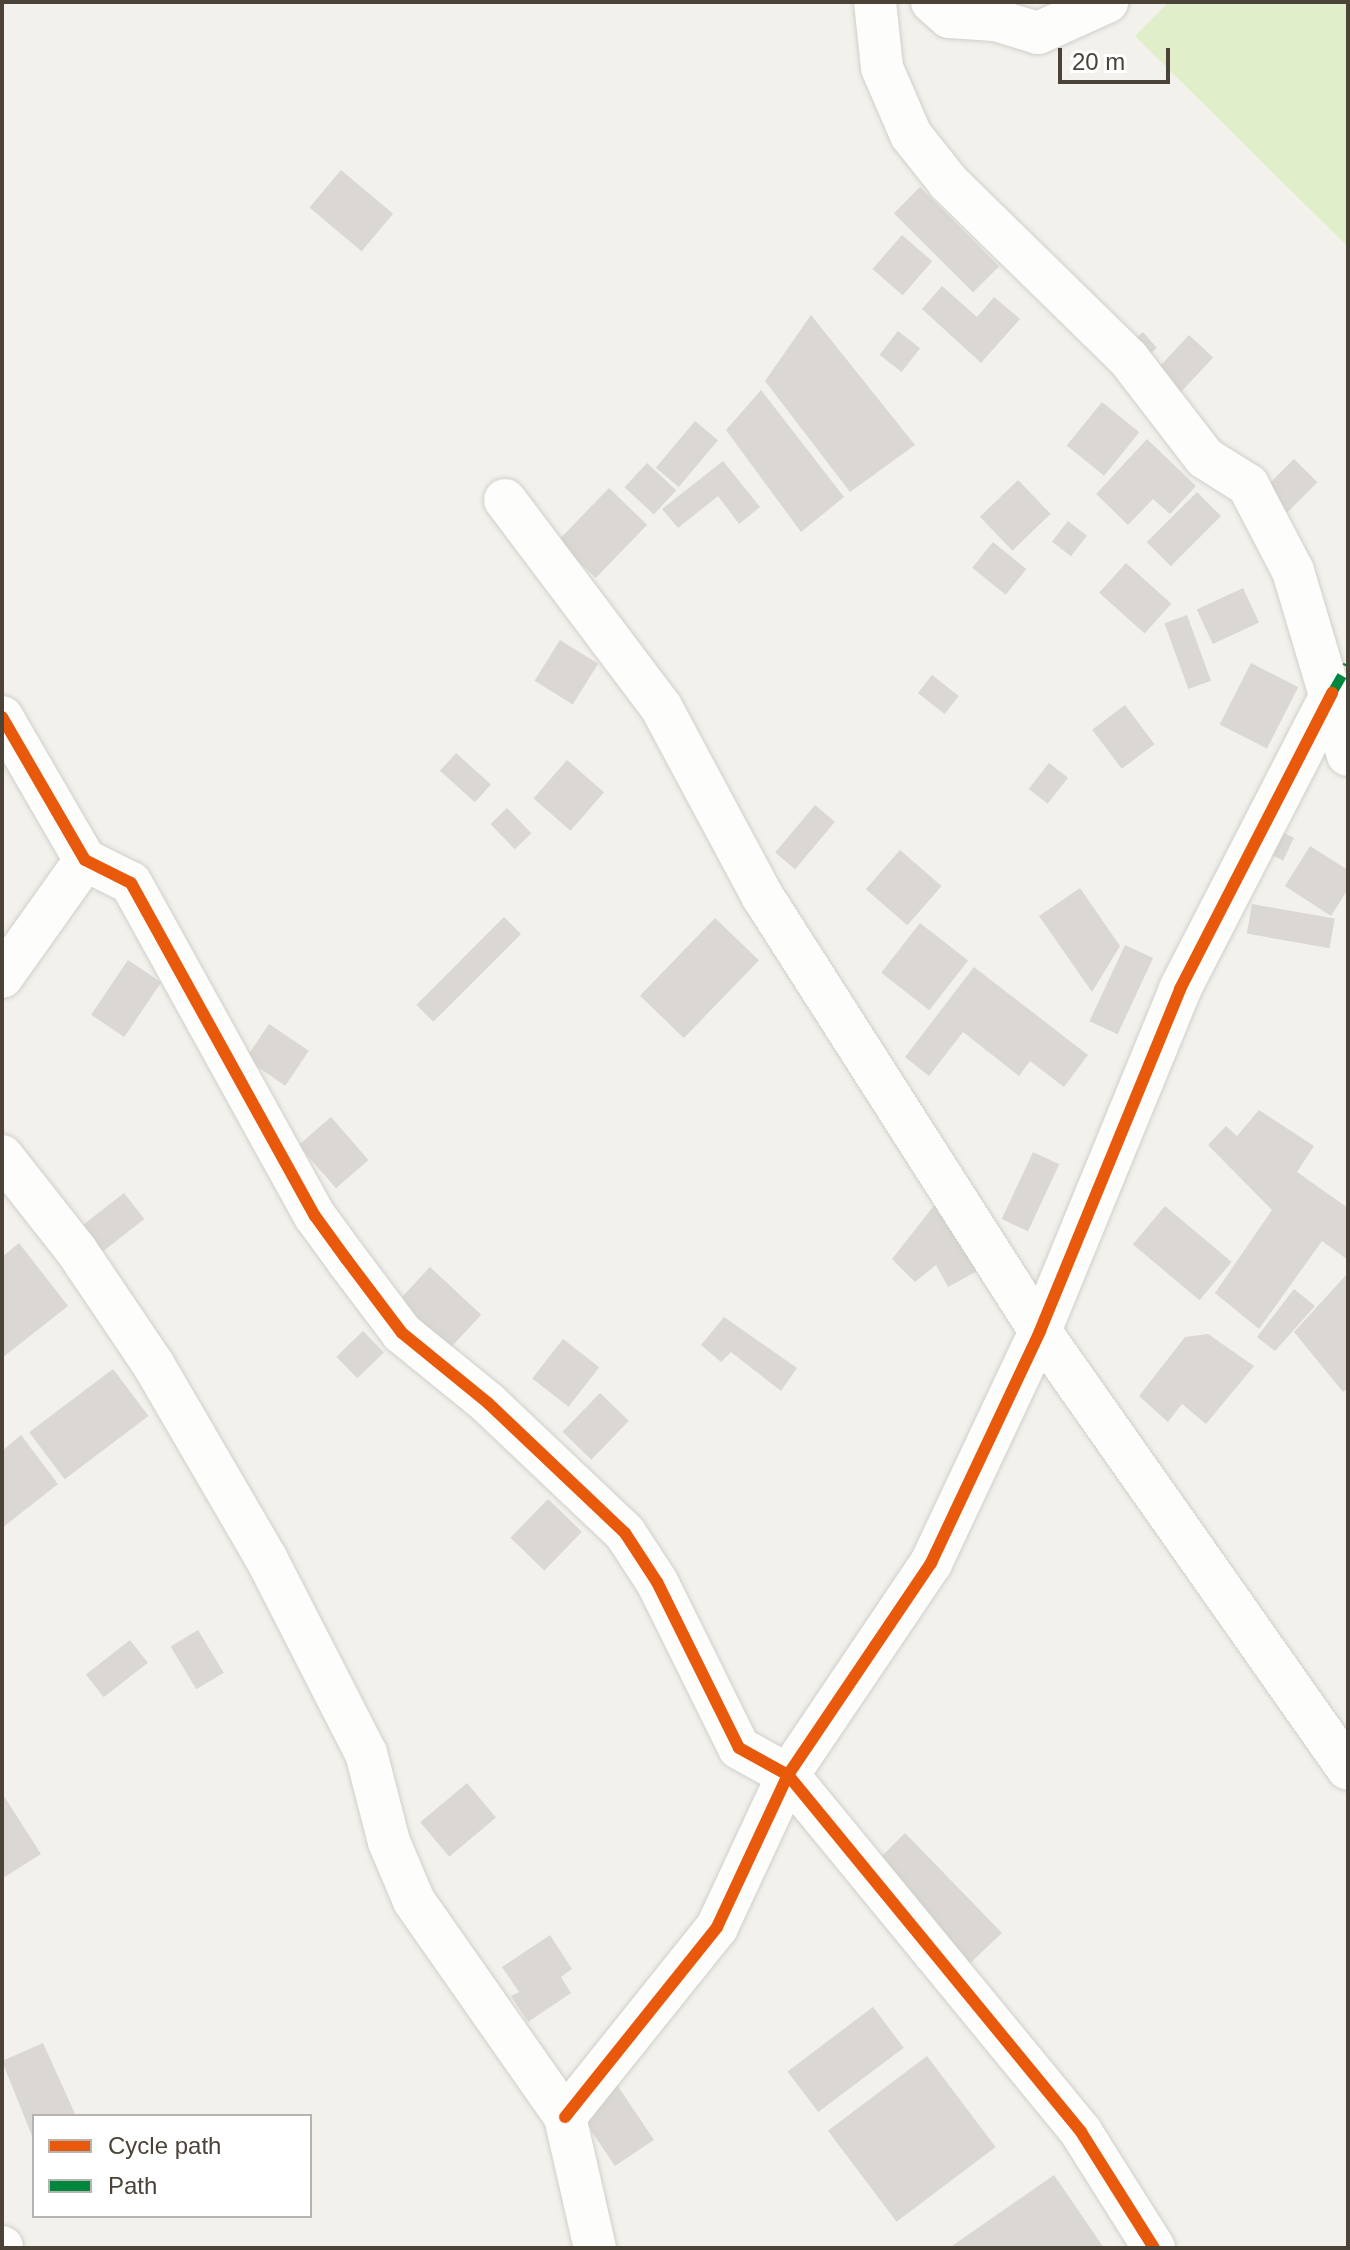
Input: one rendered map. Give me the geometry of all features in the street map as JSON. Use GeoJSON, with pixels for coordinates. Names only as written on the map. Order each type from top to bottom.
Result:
{"type":"FeatureCollection","features":[{"type":"Feature","properties":{"kind":"street"},"geometry":{"type":"LineString","coordinates":[[875,2],[882,68],[911,135],[949,183],[1128,358],[1205,458],[1248,485],[1293,571],[1332,693],[1348,755]]}},
{"type":"Feature","properties":{"kind":"street"},"geometry":{"type":"LineString","coordinates":[[932,2],[949,17],[995,20],[1038,33],[1107,2]]}},
{"type":"Feature","properties":{"kind":"street"},"geometry":{"type":"LineString","coordinates":[[505,500],[661,707],[763,897],[1040,1331],[1348,1769]]}},
{"type":"Feature","properties":{"kind":"street"},"geometry":{"type":"LineString","coordinates":[[565,2117],[717,1927],[788,1775],[931,1563],[1040,1331],[1180,989],[1332,693]]}},
{"type":"Feature","properties":{"kind":"street"},"geometry":{"type":"LineString","coordinates":[[2,717],[85,860],[131,883],[315,1216],[402,1333],[488,1403],[625,1533],[657,1582],[739,1748],[788,1775],[1081,2132],[1154,2248]]}},
{"type":"Feature","properties":{"kind":"street"},"geometry":{"type":"LineString","coordinates":[[2,977],[85,860]]}},
{"type":"Feature","properties":{"kind":"street"},"geometry":{"type":"LineString","coordinates":[[2,1156],[76,1250],[153,1364],[266,1558],[366,1753],[389,1842],[414,1901],[565,2117],[595,2248]]}},
{"type":"Feature","properties":{"kind":"green space"},"geometry":{"type":"Polygon","coordinates":[[[1169,2],[1348,2],[1348,247],[1135,36],[1169,2]]]}},
{"type":"Feature","properties":{"kind":"building"},"geometry":{"type":"Polygon","coordinates":[[[341,170],[393,214],[362,251],[310,208],[341,170]]]}},
{"type":"Feature","properties":{"kind":"building"},"geometry":{"type":"Polygon","coordinates":[[[920,187],[999,266],[973,292],[894,213],[920,187]]]}},
{"type":"Feature","properties":{"kind":"building"},"geometry":{"type":"Polygon","coordinates":[[[902,235],[932,261],[903,295],[872,269],[902,235]]]}},
{"type":"Feature","properties":{"kind":"building"},"geometry":{"type":"Polygon","coordinates":[[[942,286],[977,317],[994,297],[1020,319],[981,363],[922,309],[942,286]]]}},
{"type":"Feature","properties":{"kind":"building"},"geometry":{"type":"Polygon","coordinates":[[[811,315],[915,445],[850,492],[765,381],[811,315]]]}},
{"type":"Feature","properties":{"kind":"building"},"geometry":{"type":"Polygon","coordinates":[[[898,331],[920,348],[902,372],[880,355],[898,331]]]}},
{"type":"Feature","properties":{"kind":"building"},"geometry":{"type":"Polygon","coordinates":[[[1143,332],[1157,348],[1143,360],[1129,344],[1143,332]]]}},
{"type":"Feature","properties":{"kind":"building"},"geometry":{"type":"Polygon","coordinates":[[[1189,335],[1213,358],[1178,396],[1154,373],[1189,335]]]}},
{"type":"Feature","properties":{"kind":"building"},"geometry":{"type":"Polygon","coordinates":[[[761,390],[844,497],[801,532],[726,430],[761,390]]]}},
{"type":"Feature","properties":{"kind":"building"},"geometry":{"type":"Polygon","coordinates":[[[1102,402],[1139,432],[1104,476],[1067,446],[1102,402]]]}},
{"type":"Feature","properties":{"kind":"building"},"geometry":{"type":"Polygon","coordinates":[[[695,421],[718,440],[679,487],[656,468],[695,421]]]}},
{"type":"Feature","properties":{"kind":"building"},"geometry":{"type":"Polygon","coordinates":[[[1147,439],[1196,486],[1170,514],[1153,499],[1128,525],[1096,494],[1147,439]]]}},
{"type":"Feature","properties":{"kind":"building"},"geometry":{"type":"Polygon","coordinates":[[[1294,459],[1317,482],[1280,520],[1257,496],[1294,459]]]}},
{"type":"Feature","properties":{"kind":"building"},"geometry":{"type":"Polygon","coordinates":[[[723,461],[760,507],[739,524],[718,496],[678,528],[662,509],[723,461]]]}},
{"type":"Feature","properties":{"kind":"building"},"geometry":{"type":"Polygon","coordinates":[[[647,463],[676,490],[654,514],[624,487],[647,463]]]}},
{"type":"Feature","properties":{"kind":"building"},"geometry":{"type":"Polygon","coordinates":[[[1018,480],[1051,514],[1013,551],[980,517],[1018,480]]]}},
{"type":"Feature","properties":{"kind":"building"},"geometry":{"type":"Polygon","coordinates":[[[609,488],[647,525],[596,578],[558,541],[609,488]]]}},
{"type":"Feature","properties":{"kind":"building"},"geometry":{"type":"Polygon","coordinates":[[[1197,492],[1221,516],[1171,566],[1147,542],[1197,492]]]}},
{"type":"Feature","properties":{"kind":"building"},"geometry":{"type":"Polygon","coordinates":[[[1068,521],[1087,536],[1071,556],[1052,541],[1068,521]]]}},
{"type":"Feature","properties":{"kind":"building"},"geometry":{"type":"Polygon","coordinates":[[[993,542],[1026,569],[1006,595],[972,568],[993,542]]]}},
{"type":"Feature","properties":{"kind":"building"},"geometry":{"type":"Polygon","coordinates":[[[1126,563],[1171,604],[1145,634],[1099,593],[1126,563]]]}},
{"type":"Feature","properties":{"kind":"building"},"geometry":{"type":"Polygon","coordinates":[[[1243,588],[1259,622],[1213,644],[1197,610],[1243,588]]]}},
{"type":"Feature","properties":{"kind":"building"},"geometry":{"type":"Polygon","coordinates":[[[1187,615],[1211,681],[1188,689],[1164,623],[1187,615]]]}},
{"type":"Feature","properties":{"kind":"building"},"geometry":{"type":"Polygon","coordinates":[[[560,640],[598,664],[573,705],[535,681],[560,640]]]}},
{"type":"Feature","properties":{"kind":"building"},"geometry":{"type":"Polygon","coordinates":[[[1251,663],[1298,687],[1267,749],[1220,724],[1251,663]]]}},
{"type":"Feature","properties":{"kind":"building"},"geometry":{"type":"Polygon","coordinates":[[[932,675],[959,696],[945,714],[918,693],[932,675]]]}},
{"type":"Feature","properties":{"kind":"building"},"geometry":{"type":"Polygon","coordinates":[[[1125,705],[1154,744],[1122,769],[1092,730],[1125,705]]]}},
{"type":"Feature","properties":{"kind":"building"},"geometry":{"type":"Polygon","coordinates":[[[456,753],[491,784],[475,802],[440,771],[456,753]]]}},
{"type":"Feature","properties":{"kind":"building"},"geometry":{"type":"Polygon","coordinates":[[[567,760],[604,792],[571,831],[534,798],[567,760]]]}},
{"type":"Feature","properties":{"kind":"building"},"geometry":{"type":"Polygon","coordinates":[[[1049,763],[1068,778],[1048,804],[1029,789],[1049,763]]]}},
{"type":"Feature","properties":{"kind":"building"},"geometry":{"type":"Polygon","coordinates":[[[815,805],[835,822],[795,869],[775,852],[815,805]]]}},
{"type":"Feature","properties":{"kind":"building"},"geometry":{"type":"Polygon","coordinates":[[[507,808],[531,833],[515,849],[490,824],[507,808]]]}},
{"type":"Feature","properties":{"kind":"building"},"geometry":{"type":"Polygon","coordinates":[[[1273,828],[1294,838],[1283,860],[1262,851],[1273,828]]]}},
{"type":"Feature","properties":{"kind":"building"},"geometry":{"type":"Polygon","coordinates":[[[1310,846],[1348,870],[1348,889],[1331,916],[1285,886],[1310,846]]]}},
{"type":"Feature","properties":{"kind":"building"},"geometry":{"type":"Polygon","coordinates":[[[900,850],[942,886],[907,925],[866,889],[900,850]]]}},
{"type":"Feature","properties":{"kind":"building"},"geometry":{"type":"Polygon","coordinates":[[[1080,888],[1120,946],[1092,992],[1039,916],[1080,888]]]}},
{"type":"Feature","properties":{"kind":"building"},"geometry":{"type":"Polygon","coordinates":[[[1252,904],[1335,919],[1330,948],[1247,934],[1252,904]]]}},
{"type":"Feature","properties":{"kind":"building"},"geometry":{"type":"Polygon","coordinates":[[[504,917],[521,934],[433,1022],[416,1005],[504,917]]]}},
{"type":"Feature","properties":{"kind":"building"},"geometry":{"type":"Polygon","coordinates":[[[715,918],[759,960],[684,1038],[640,996],[715,918]]]}},
{"type":"Feature","properties":{"kind":"building"},"geometry":{"type":"Polygon","coordinates":[[[920,923],[968,961],[929,1010],[881,973],[920,923]]]}},
{"type":"Feature","properties":{"kind":"building"},"geometry":{"type":"Polygon","coordinates":[[[1125,945],[1153,958],[1118,1034],[1090,1021],[1125,945]]]}},
{"type":"Feature","properties":{"kind":"building"},"geometry":{"type":"Polygon","coordinates":[[[128,960],[161,982],[124,1037],[91,1015],[128,960]]]}},
{"type":"Feature","properties":{"kind":"building"},"geometry":{"type":"Polygon","coordinates":[[[974,967],[1088,1055],[1064,1087],[1030,1061],[1019,1076],[963,1032],[929,1076],[905,1057],[974,967]]]}},
{"type":"Feature","properties":{"kind":"building"},"geometry":{"type":"Polygon","coordinates":[[[269,1024],[309,1051],[285,1086],[246,1059],[269,1024]]]}},
{"type":"Feature","properties":{"kind":"building"},"geometry":{"type":"Polygon","coordinates":[[[1259,1110],[1314,1146],[1297,1172],[1348,1208],[1348,1260],[1322,1241],[1259,1329],[1215,1293],[1272,1210],[1208,1145],[1226,1126],[1237,1136],[1259,1110]]]}},
{"type":"Feature","properties":{"kind":"building"},"geometry":{"type":"Polygon","coordinates":[[[331,1117],[368,1160],[336,1188],[299,1145],[331,1117]]]}},
{"type":"Feature","properties":{"kind":"building"},"geometry":{"type":"Polygon","coordinates":[[[1033,1152],[1059,1164],[1028,1231],[1002,1219],[1033,1152]]]}},
{"type":"Feature","properties":{"kind":"building"},"geometry":{"type":"Polygon","coordinates":[[[124,1193],[144,1219],[98,1255],[78,1229],[124,1193]]]}},
{"type":"Feature","properties":{"kind":"building"},"geometry":{"type":"Polygon","coordinates":[[[943,1194],[981,1269],[948,1287],[936,1265],[915,1282],[892,1259],[943,1194]]]}},
{"type":"Feature","properties":{"kind":"building"},"geometry":{"type":"Polygon","coordinates":[[[1165,1206],[1232,1262],[1200,1300],[1133,1244],[1165,1206]]]}},
{"type":"Feature","properties":{"kind":"building"},"geometry":{"type":"Polygon","coordinates":[[[19,1243],[68,1306],[2,1358],[2,1257],[19,1243]]]}},
{"type":"Feature","properties":{"kind":"building"},"geometry":{"type":"Polygon","coordinates":[[[430,1267],[481,1315],[442,1356],[391,1309],[430,1267]]]}},
{"type":"Feature","properties":{"kind":"building"},"geometry":{"type":"Polygon","coordinates":[[[1348,1273],[1348,1388],[1343,1392],[1294,1332],[1348,1273]]]}},
{"type":"Feature","properties":{"kind":"building"},"geometry":{"type":"Polygon","coordinates":[[[1294,1289],[1315,1306],[1275,1351],[1257,1337],[1294,1289]]]}},
{"type":"Feature","properties":{"kind":"building"},"geometry":{"type":"Polygon","coordinates":[[[724,1317],[797,1368],[781,1391],[731,1352],[721,1362],[701,1345],[724,1317]]]}},
{"type":"Feature","properties":{"kind":"building"},"geometry":{"type":"Polygon","coordinates":[[[363,1331],[384,1353],[357,1378],[336,1357],[363,1331]]]}},
{"type":"Feature","properties":{"kind":"building"},"geometry":{"type":"Polygon","coordinates":[[[1208,1334],[1254,1366],[1206,1424],[1182,1404],[1168,1422],[1139,1396],[1185,1337],[1208,1334]]]}},
{"type":"Feature","properties":{"kind":"building"},"geometry":{"type":"Polygon","coordinates":[[[563,1339],[599,1367],[568,1407],[532,1378],[563,1339]]]}},
{"type":"Feature","properties":{"kind":"building"},"geometry":{"type":"Polygon","coordinates":[[[113,1369],[149,1416],[65,1479],[29,1432],[113,1369]]]}},
{"type":"Feature","properties":{"kind":"building"},"geometry":{"type":"Polygon","coordinates":[[[600,1393],[629,1421],[591,1460],[562,1432],[600,1393]]]}},
{"type":"Feature","properties":{"kind":"building"},"geometry":{"type":"Polygon","coordinates":[[[21,1435],[58,1484],[2,1528],[2,1451],[21,1435]]]}},
{"type":"Feature","properties":{"kind":"building"},"geometry":{"type":"Polygon","coordinates":[[[548,1499],[582,1532],[544,1570],[510,1538],[548,1499]]]}},
{"type":"Feature","properties":{"kind":"building"},"geometry":{"type":"Polygon","coordinates":[[[198,1630],[224,1673],[196,1689],[171,1646],[198,1630]]]}},
{"type":"Feature","properties":{"kind":"building"},"geometry":{"type":"Polygon","coordinates":[[[130,1640],[148,1663],[104,1697],[86,1674],[130,1640]]]}},
{"type":"Feature","properties":{"kind":"building"},"geometry":{"type":"Polygon","coordinates":[[[467,1783],[496,1817],[449,1857],[420,1822],[467,1783]]]}},
{"type":"Feature","properties":{"kind":"building"},"geometry":{"type":"Polygon","coordinates":[[[2,1793],[41,1854],[3,1878],[2,1876],[2,1793]]]}},
{"type":"Feature","properties":{"kind":"building"},"geometry":{"type":"Polygon","coordinates":[[[905,1833],[1002,1933],[965,1968],[879,1859],[905,1833]]]}},
{"type":"Feature","properties":{"kind":"building"},"geometry":{"type":"Polygon","coordinates":[[[550,1935],[572,1969],[561,1977],[571,1993],[528,2022],[511,1996],[519,1992],[502,1967],[550,1935]]]}},
{"type":"Feature","properties":{"kind":"building"},"geometry":{"type":"Polygon","coordinates":[[[873,2007],[904,2048],[818,2112],[788,2071],[873,2007]]]}},
{"type":"Feature","properties":{"kind":"building"},"geometry":{"type":"Polygon","coordinates":[[[43,2043],[75,2114],[32,2114],[32,2136],[2,2061],[43,2043]]]}},
{"type":"Feature","properties":{"kind":"building"},"geometry":{"type":"Polygon","coordinates":[[[927,2056],[996,2147],[897,2222],[828,2131],[927,2056]]]}},
{"type":"Feature","properties":{"kind":"building"},"geometry":{"type":"Polygon","coordinates":[[[617,2085],[654,2140],[615,2166],[578,2111],[617,2085]]]}},
{"type":"Feature","properties":{"kind":"building"},"geometry":{"type":"Polygon","coordinates":[[[1054,2175],[1104,2248],[949,2248],[1054,2175]]]}},
{"type":"Feature","properties":{"kind":"marked path"},"geometry":{"type":"LineString","coordinates":[[1332,693],[1348,665]]}},
{"type":"Feature","properties":{"kind":"cycle path"},"geometry":{"type":"LineString","coordinates":[[565,2117],[717,1927],[788,1775],[931,1563],[1040,1331],[1180,989],[1332,693]]}},
{"type":"Feature","properties":{"kind":"cycle path"},"geometry":{"type":"LineString","coordinates":[[2,717],[85,860],[131,883],[315,1216],[347,1260],[402,1333],[488,1403],[625,1533],[657,1582],[739,1748],[788,1775],[1081,2132],[1154,2248]]}}]}
